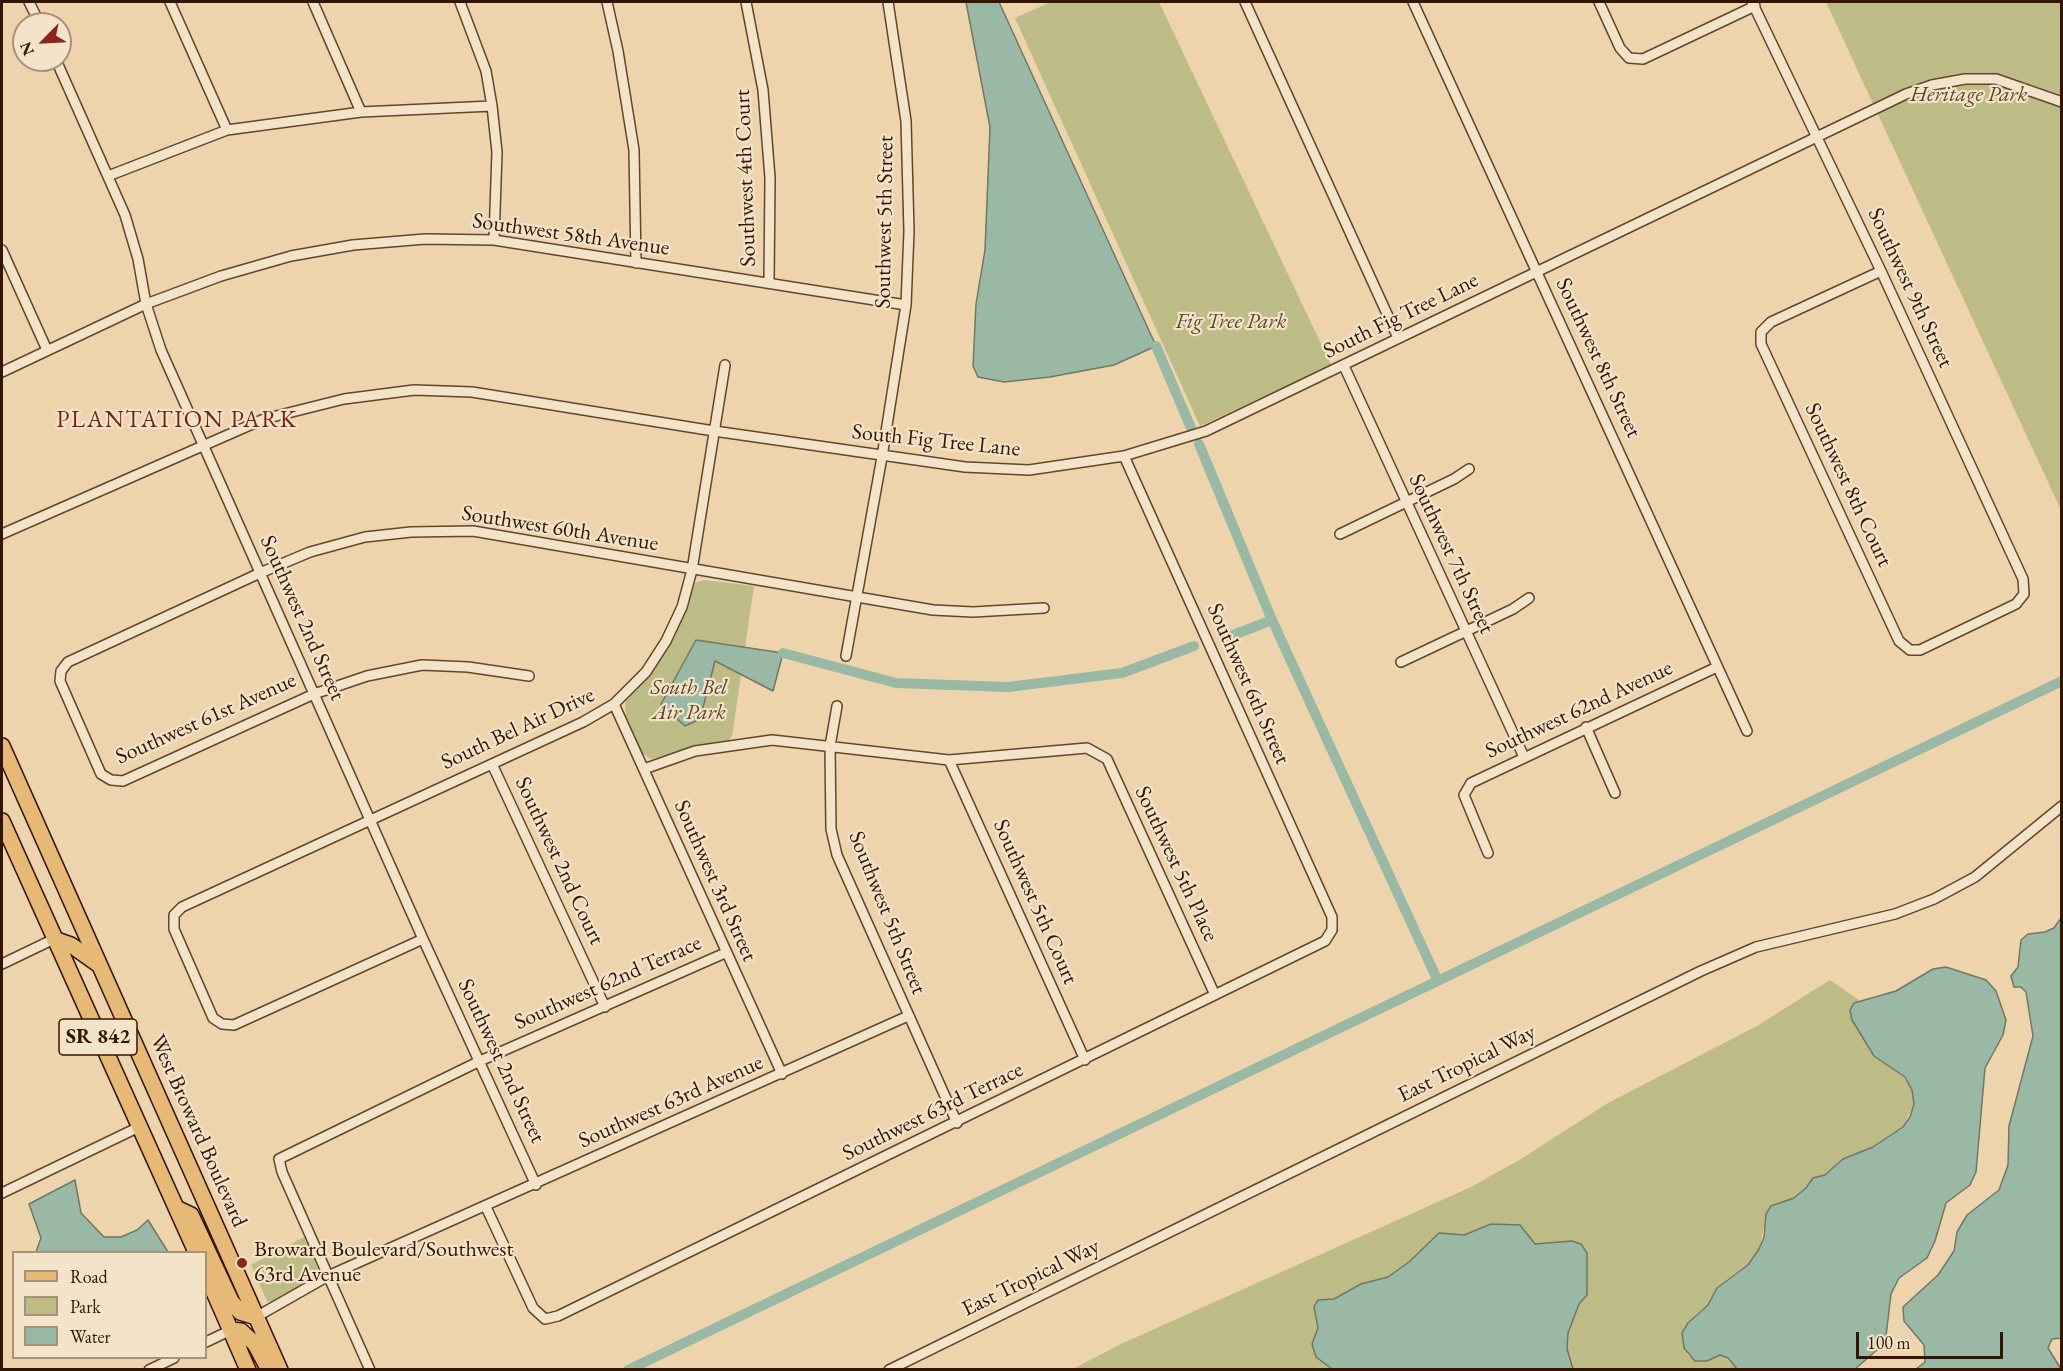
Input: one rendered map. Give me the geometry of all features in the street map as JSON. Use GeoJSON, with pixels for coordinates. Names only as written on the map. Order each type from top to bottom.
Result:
{"type":"FeatureCollection","features":[{"type":"Feature","properties":{"kind":"main road","name":"West Broward Boulevard"},"geometry":{"type":"LineString","coordinates":[[2,746],[280,1370]]}},
{"type":"Feature","properties":{"kind":"main road","name":"SR 842"},"geometry":{"type":"LineString","coordinates":[[2,821],[196,1251]]}},
{"type":"Feature","properties":{"kind":"main road"},"geometry":{"type":"LineString","coordinates":[[54,939],[71,945],[101,967]]}},
{"type":"Feature","properties":{"kind":"main road"},"geometry":{"type":"LineString","coordinates":[[176,1208],[191,1215],[231,1301],[240,1312],[256,1317]]}},
{"type":"Feature","properties":{"kind":"main road"},"geometry":{"type":"LineString","coordinates":[[207,1276],[248,1370]]}},
{"type":"Feature","properties":{"kind":"main road"},"geometry":{"type":"LineString","coordinates":[[231,1330],[241,1331],[255,1344],[269,1370]]}},
{"type":"Feature","properties":{"kind":"street"},"geometry":{"type":"LineString","coordinates":[[170,2],[227,130]]}},
{"type":"Feature","properties":{"kind":"street"},"geometry":{"type":"LineString","coordinates":[[313,2],[361,112]]}},
{"type":"Feature","properties":{"kind":"street"},"geometry":{"type":"LineString","coordinates":[[460,2],[486,71],[492,106],[497,152],[494,240]]}},
{"type":"Feature","properties":{"kind":"street"},"geometry":{"type":"LineString","coordinates":[[607,2],[618,51],[634,150],[636,262]]}},
{"type":"Feature","properties":{"kind":"street","name":"Southwest 4th Court"},"geometry":{"type":"LineString","coordinates":[[746,2],[763,90],[770,178],[769,282]]}},
{"type":"Feature","properties":{"kind":"street","name":"Southwest 5th Street"},"geometry":{"type":"LineString","coordinates":[[846,656],[882,457],[906,305],[909,231],[906,121],[888,2]]}},
{"type":"Feature","properties":{"kind":"street"},"geometry":{"type":"LineString","coordinates":[[1245,2],[1398,338]]}},
{"type":"Feature","properties":{"kind":"street","name":"Southwest 8th Street"},"geometry":{"type":"LineString","coordinates":[[1413,2],[1747,731]]}},
{"type":"Feature","properties":{"kind":"street"},"geometry":{"type":"LineString","coordinates":[[1599,2],[1620,48],[1629,58],[1643,59],[1754,4]]}},
{"type":"Feature","properties":{"kind":"street","name":"Southwest 9th Street"},"geometry":{"type":"LineString","coordinates":[[1754,4],[1881,271],[2023,579],[2024,594],[2016,604],[1920,650],[1910,650]]}},
{"type":"Feature","properties":{"kind":"street","name":"Southwest 2nd Street"},"geometry":{"type":"LineString","coordinates":[[61,72],[125,215],[138,259],[146,304],[161,350],[423,939],[536,1185]]}},
{"type":"Feature","properties":{"kind":"street","name":"South Fig Tree Lane"},"geometry":{"type":"LineString","coordinates":[[2,534],[202,445],[276,416],[344,399],[414,390],[472,392],[882,457],[965,467],[1029,470],[1124,456],[1206,431],[1906,94],[1932,85],[1965,79],[1996,79],[2061,102]]}},
{"type":"Feature","properties":{"kind":"street"},"geometry":{"type":"LineString","coordinates":[[108,176],[227,130],[361,112],[492,106]]}},
{"type":"Feature","properties":{"kind":"street","name":"Southwest 58th Avenue"},"geometry":{"type":"LineString","coordinates":[[2,372],[146,304],[221,276],[291,255],[353,245],[415,240],[494,240],[906,305]]}},
{"type":"Feature","properties":{"kind":"street"},"geometry":{"type":"LineString","coordinates":[[2,250],[47,350]]}},
{"type":"Feature","properties":{"kind":"street","name":"Southwest 8th Court"},"geometry":{"type":"LineString","coordinates":[[1881,271],[1771,322],[1761,332],[1761,344],[1899,641],[1910,650]]}},
{"type":"Feature","properties":{"kind":"street","name":"South Bel Air Drive"},"geometry":{"type":"LineString","coordinates":[[423,939],[234,1025],[222,1024],[213,1018],[174,929],[174,915],[182,907],[583,722],[614,704],[646,672],[666,641],[682,607],[692,570],[725,365]]}},
{"type":"Feature","properties":{"kind":"street","name":"Southwest 7th Street"},"geometry":{"type":"LineString","coordinates":[[1344,366],[1524,757]]}},
{"type":"Feature","properties":{"kind":"street","name":"Southwest 6th Street"},"geometry":{"type":"LineString","coordinates":[[1124,456],[1332,917],[1332,930]]}},
{"type":"Feature","properties":{"kind":"street"},"geometry":{"type":"LineString","coordinates":[[1340,534],[1454,479],[1469,469]]}},
{"type":"Feature","properties":{"kind":"street","name":"Southwest 60th Avenue"},"geometry":{"type":"LineString","coordinates":[[111,780],[101,774],[60,681],[61,671],[68,662],[260,573],[310,552],[365,537],[411,532],[473,531],[856,598],[963,612],[1044,608]]}},
{"type":"Feature","properties":{"kind":"street"},"geometry":{"type":"LineString","coordinates":[[1401,662],[1529,598]]}},
{"type":"Feature","properties":{"kind":"street","name":"Southwest 61st Avenue"},"geometry":{"type":"LineString","coordinates":[[111,780],[123,781],[314,693],[367,676],[422,665],[468,667],[529,676]]}},
{"type":"Feature","properties":{"kind":"street","name":"Southwest 62nd Avenue"},"geometry":{"type":"LineString","coordinates":[[1488,853],[1467,808],[1464,795],[1471,783],[1717,667]]}},
{"type":"Feature","properties":{"kind":"street","name":"Southwest 3rd Street"},"geometry":{"type":"LineString","coordinates":[[614,704],[725,953],[782,1074]]}},
{"type":"Feature","properties":{"kind":"street","name":"Southwest 5th Street"},"geometry":{"type":"LineString","coordinates":[[837,706],[830,746],[831,829],[837,855],[957,1123]]}},
{"type":"Feature","properties":{"kind":"street"},"geometry":{"type":"LineString","coordinates":[[1586,727],[1616,793]]}},
{"type":"Feature","properties":{"kind":"street"},"geometry":{"type":"LineString","coordinates":[[644,769],[694,751],[772,740],[949,760]]}},
{"type":"Feature","properties":{"kind":"street","name":"Southwest 5th Place"},"geometry":{"type":"LineString","coordinates":[[949,760],[1087,748],[1107,759],[1215,995]]}},
{"type":"Feature","properties":{"kind":"street","name":"Southwest 5th Court"},"geometry":{"type":"LineString","coordinates":[[949,760],[1085,1060]]}},
{"type":"Feature","properties":{"kind":"street","name":"Southwest 2nd Court"},"geometry":{"type":"LineString","coordinates":[[492,764],[605,1007]]}},
{"type":"Feature","properties":{"kind":"street","name":"East Tropical Way"},"geometry":{"type":"LineString","coordinates":[[889,1370],[1712,966],[1756,947],[1895,914],[1934,899],[1975,877],[2061,806]]}},
{"type":"Feature","properties":{"kind":"street","name":"Southwest 63rd Terrace"},"geometry":{"type":"LineString","coordinates":[[486,1207],[533,1308],[545,1319],[558,1316],[957,1123],[1325,941],[1332,930]]}},
{"type":"Feature","properties":{"kind":"street"},"geometry":{"type":"LineString","coordinates":[[2,964],[54,939]]}},
{"type":"Feature","properties":{"kind":"street","name":"Southwest 62nd Terrace"},"geometry":{"type":"LineString","coordinates":[[328,1276],[282,1172],[279,1159],[480,1060],[725,953]]}},
{"type":"Feature","properties":{"kind":"street","name":"Southwest 63rd Avenue"},"geometry":{"type":"LineString","coordinates":[[256,1317],[328,1276],[536,1185],[909,1016]]}},
{"type":"Feature","properties":{"kind":"street"},"geometry":{"type":"LineString","coordinates":[[2,1193],[139,1127]]}},
{"type":"Feature","properties":{"kind":"street"},"geometry":{"type":"LineString","coordinates":[[328,1276],[370,1370]]}},
{"type":"Feature","properties":{"kind":"street"},"geometry":{"type":"LineString","coordinates":[[207,1342],[231,1330]]}},
{"type":"Feature","properties":{"kind":"street"},"geometry":{"type":"LineString","coordinates":[[149,1370],[172,1359]]}},
{"type":"Feature","properties":{"kind":"green space","name":"Fig Tree Park"},"geometry":{"type":"Polygon","coordinates":[[[1051,2],[1159,2],[1331,365],[1200,426],[1015,18],[1051,2]]]}},
{"type":"Feature","properties":{"kind":"green space","name":"Heritage Park"},"geometry":{"type":"Polygon","coordinates":[[[1826,2],[2061,2],[2061,510],[1826,2]]]}},
{"type":"Feature","properties":{"kind":"green space","name":"South Bel Air Park"},"geometry":{"type":"Polygon","coordinates":[[[704,580],[754,586],[732,736],[729,740],[651,759],[642,753],[626,716],[625,702],[652,671],[672,640],[695,583],[704,580]]]}},
{"type":"Feature","properties":{"kind":"green space"},"geometry":{"type":"Polygon","coordinates":[[[1830,980],[1859,1000],[1854,1003],[1866,1042],[1874,1056],[1906,1078],[1912,1090],[1914,1104],[1903,1127],[1873,1147],[1843,1159],[1825,1175],[1813,1178],[1806,1188],[1794,1198],[1781,1202],[1764,1226],[1759,1250],[1748,1265],[1722,1283],[1708,1305],[1694,1316],[1684,1348],[1688,1355],[1695,1361],[1707,1361],[1715,1356],[1724,1356],[1737,1369],[1071,1370],[1121,1344],[1471,1187],[1521,1159],[1608,1103],[1757,1026],[1830,980]]]}},
{"type":"Feature","properties":{"kind":"green space"},"geometry":{"type":"Polygon","coordinates":[[[304,1237],[318,1269],[317,1277],[276,1302],[267,1301],[251,1265],[304,1237]]]}},
{"type":"Feature","properties":{"kind":"water"},"geometry":{"type":"Polygon","coordinates":[[[966,2],[999,2],[1156,346],[1114,365],[1050,377],[1004,382],[978,377],[973,366],[976,304],[985,250],[990,127],[966,2]]]}},
{"type":"Feature","properties":{"kind":"water"},"geometry":{"type":"Polygon","coordinates":[[[696,640],[783,653],[773,691],[715,661],[700,719],[685,726],[661,704],[696,640]]]}},
{"type":"Feature","properties":{"kind":"water"},"geometry":{"type":"Polygon","coordinates":[[[2061,918],[2062,1338],[2052,1339],[2048,1348],[2061,1369],[1916,1369],[1925,1362],[1924,1345],[1904,1321],[1903,1307],[1938,1275],[1954,1251],[1957,1232],[1967,1215],[1999,1190],[2008,1165],[2009,1126],[2033,1036],[2026,992],[2021,987],[2014,987],[2011,976],[2018,967],[2021,940],[2028,934],[2045,932],[2054,928],[2061,918]]]}},
{"type":"Feature","properties":{"kind":"water"},"geometry":{"type":"Polygon","coordinates":[[[1946,967],[1986,980],[1996,991],[2006,1020],[2003,1035],[1985,1068],[1976,1172],[1970,1185],[1946,1203],[1935,1241],[1927,1258],[1899,1278],[1891,1294],[1886,1336],[1878,1349],[1855,1369],[1737,1369],[1728,1358],[1720,1355],[1707,1361],[1695,1361],[1684,1348],[1682,1333],[1688,1323],[1708,1305],[1717,1288],[1748,1265],[1764,1237],[1766,1214],[1771,1206],[1794,1198],[1806,1188],[1813,1178],[1825,1175],[1843,1159],[1873,1147],[1903,1127],[1910,1117],[1914,1104],[1912,1090],[1905,1077],[1874,1056],[1852,1020],[1850,1010],[1854,1003],[1896,991],[1933,969],[1946,967]]]}},
{"type":"Feature","properties":{"kind":"water"},"geometry":{"type":"Polygon","coordinates":[[[75,1180],[81,1213],[104,1237],[121,1237],[137,1230],[148,1220],[167,1251],[36,1251],[41,1238],[29,1204],[75,1180]]]}},
{"type":"Feature","properties":{"kind":"water"},"geometry":{"type":"Polygon","coordinates":[[[1491,1224],[1520,1225],[1535,1244],[1572,1241],[1581,1244],[1587,1253],[1587,1295],[1579,1304],[1568,1333],[1567,1349],[1573,1369],[1332,1369],[1316,1357],[1312,1344],[1318,1328],[1314,1307],[1318,1300],[1334,1299],[1361,1284],[1388,1277],[1409,1262],[1439,1233],[1464,1235],[1491,1224]]]}},
{"type":"Feature","properties":{"kind":"waterway"},"geometry":{"type":"LineString","coordinates":[[1156,346],[1191,428]]}},
{"type":"Feature","properties":{"kind":"waterway"},"geometry":{"type":"LineString","coordinates":[[1199,444],[1272,620],[1437,979]]}},
{"type":"Feature","properties":{"kind":"waterway"},"geometry":{"type":"LineString","coordinates":[[1228,637],[1272,620]]}},
{"type":"Feature","properties":{"kind":"waterway"},"geometry":{"type":"LineString","coordinates":[[783,653],[896,683],[1008,687],[1122,673],[1194,646]]}},
{"type":"Feature","properties":{"kind":"waterway"},"geometry":{"type":"LineString","coordinates":[[628,1370],[2062,681]]}},
{"type":"Feature","properties":{"kind":"place","name":"Broward Boulevard/Southwest 63rd Avenue"},"geometry":{"type":"Point","coordinates":[242,1263]}},
{"type":"Feature","properties":{"kind":"district","name":"PLANTATION PARK"},"geometry":{"type":"Point","coordinates":[177,420]}}]}
